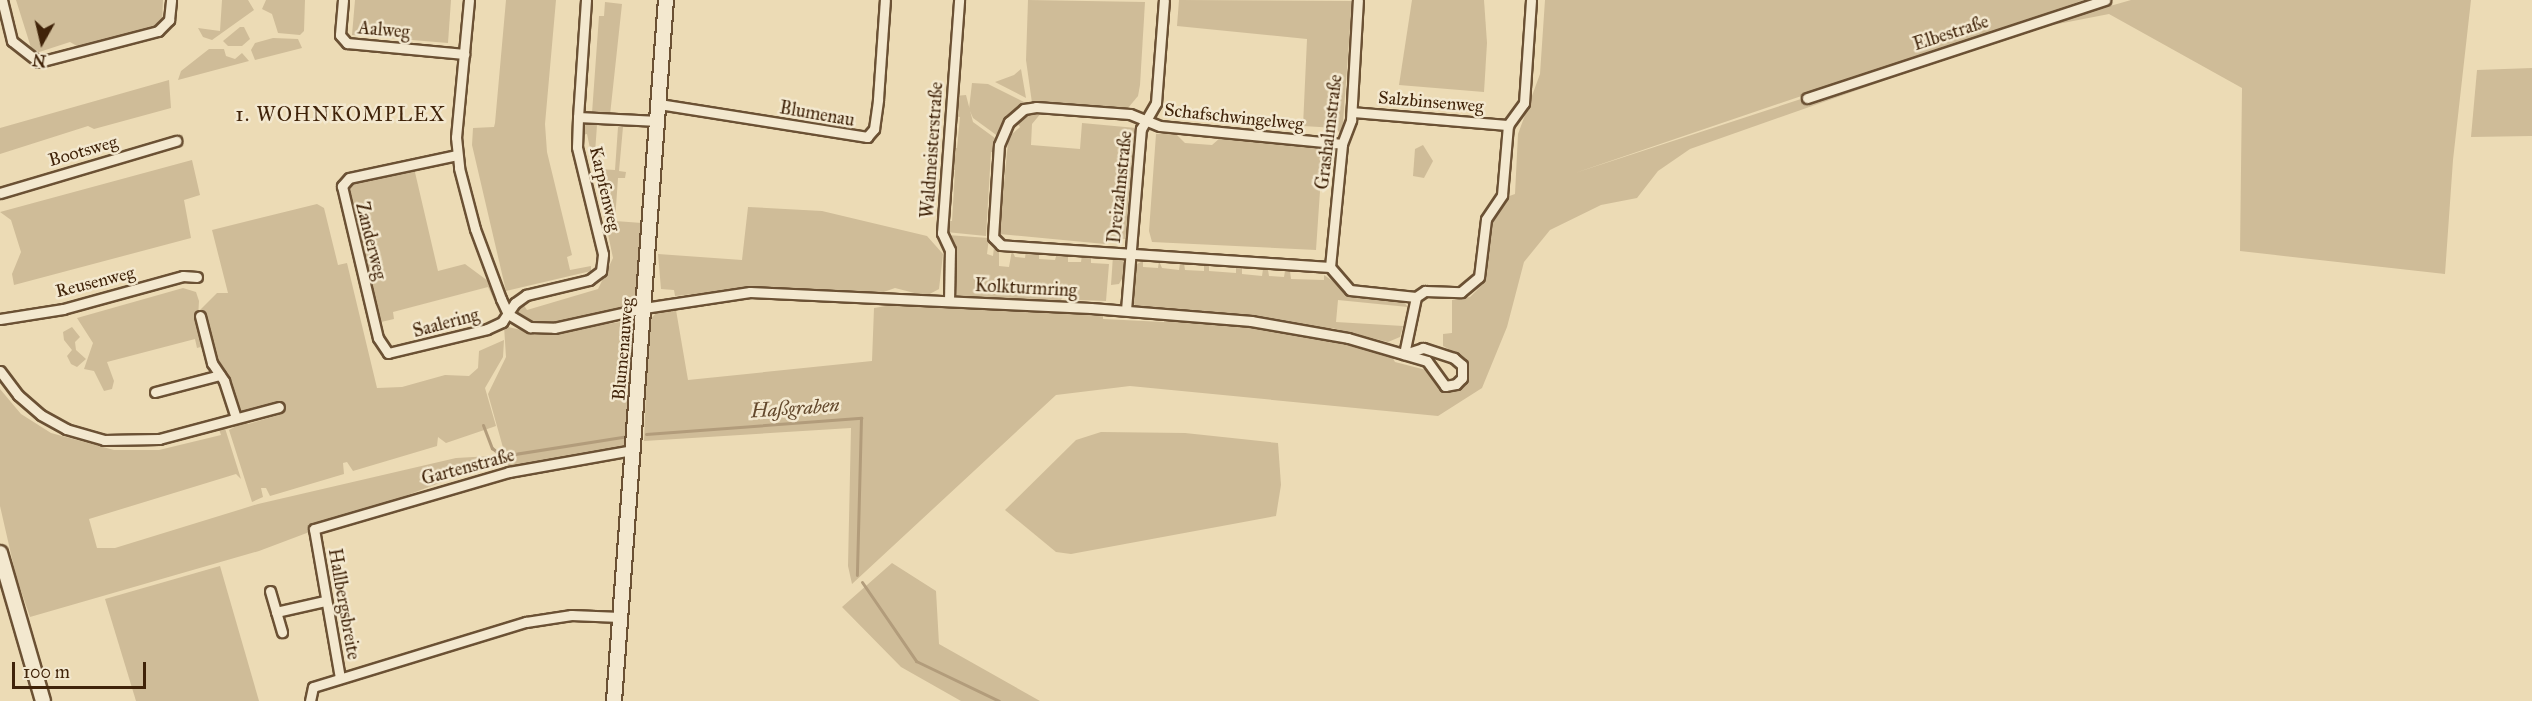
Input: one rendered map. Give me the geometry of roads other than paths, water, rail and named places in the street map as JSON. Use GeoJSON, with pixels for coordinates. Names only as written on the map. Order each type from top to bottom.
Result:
{"type":"FeatureCollection","features":[{"type":"Feature","properties":{"kind":"street"},"geometry":{"type":"LineString","coordinates":[[2,0],[12,41],[39,62],[158,32],[169,20],[171,0]]}},
{"type":"Feature","properties":{"kind":"street","name":"Aalweg"},"geometry":{"type":"LineString","coordinates":[[343,0],[340,35],[347,43],[464,54]]}},
{"type":"Feature","properties":{"kind":"street"},"geometry":{"type":"LineString","coordinates":[[469,0],[458,155],[475,229],[508,314]]}},
{"type":"Feature","properties":{"kind":"street","name":"Karpfenweg"},"geometry":{"type":"LineString","coordinates":[[586,0],[577,147],[603,254],[603,268]]}},
{"type":"Feature","properties":{"kind":"street","name":"Blumenauweg"},"geometry":{"type":"LineString","coordinates":[[614,701],[666,0]]}},
{"type":"Feature","properties":{"kind":"street","name":"Blumenau"},"geometry":{"type":"LineString","coordinates":[[659,104],[867,137],[874,129],[878,99],[885,0]]}},
{"type":"Feature","properties":{"kind":"street","name":"Waldmeisterstraße"},"geometry":{"type":"LineString","coordinates":[[949,301],[950,250],[942,233],[959,0]]}},
{"type":"Feature","properties":{"kind":"street","name":"Dreizahnstraße"},"geometry":{"type":"LineString","coordinates":[[1126,310],[1144,121],[1156,103],[1164,0]]}},
{"type":"Feature","properties":{"kind":"street","name":"Grashalmstraße"},"geometry":{"type":"LineString","coordinates":[[1330,267],[1342,144],[1352,112],[1358,0]]}},
{"type":"Feature","properties":{"kind":"street"},"geometry":{"type":"LineString","coordinates":[[1130,254],[1330,267],[1350,290],[1416,297],[1425,291],[1461,292],[1479,277],[1486,219],[1503,195],[1508,125],[1524,103],[1531,0]]}},
{"type":"Feature","properties":{"kind":"street","name":"Elbestraße"},"geometry":{"type":"LineString","coordinates":[[1806,98],[2105,0]]}},
{"type":"Feature","properties":{"kind":"street","name":"Schafschwingelweg"},"geometry":{"type":"LineString","coordinates":[[1130,254],[1001,245],[993,237],[999,146],[1003,131],[1017,114],[1036,107],[1130,114],[1160,126],[1342,144]]}},
{"type":"Feature","properties":{"kind":"street","name":"Salzbinsenweg"},"geometry":{"type":"LineString","coordinates":[[1352,112],[1508,125]]}},
{"type":"Feature","properties":{"kind":"street","name":"Karpfenweg"},"geometry":{"type":"LineString","coordinates":[[578,117],[658,122]]}},
{"type":"Feature","properties":{"kind":"street","name":"Bootsweg"},"geometry":{"type":"LineString","coordinates":[[0,193],[176,141]]}},
{"type":"Feature","properties":{"kind":"street","name":"Zanderweg"},"geometry":{"type":"LineString","coordinates":[[384,351],[342,186],[350,178],[458,155]]}},
{"type":"Feature","properties":{"kind":"street","name":"Saalering"},"geometry":{"type":"LineString","coordinates":[[384,351],[392,353],[487,329],[502,322],[526,295],[589,280],[603,268]]}},
{"type":"Feature","properties":{"kind":"street","name":"Reusenweg"},"geometry":{"type":"LineString","coordinates":[[0,319],[61,310],[183,276],[197,277]]}},
{"type":"Feature","properties":{"kind":"street","name":"Kolkturmring"},"geometry":{"type":"LineString","coordinates":[[508,314],[520,323],[541,329],[644,308],[750,292],[1126,310],[1251,321],[1348,338],[1427,361],[1445,386],[1456,384],[1462,378],[1462,365],[1454,358],[1423,348],[1404,354]]}},
{"type":"Feature","properties":{"kind":"street"},"geometry":{"type":"LineString","coordinates":[[1404,354],[1416,297]]}},
{"type":"Feature","properties":{"kind":"street"},"geometry":{"type":"LineString","coordinates":[[200,316],[212,363],[220,375],[236,417]]}},
{"type":"Feature","properties":{"kind":"street"},"geometry":{"type":"LineString","coordinates":[[0,371],[18,395],[41,415],[66,429],[104,440],[159,439],[279,407]]}},
{"type":"Feature","properties":{"kind":"street"},"geometry":{"type":"LineString","coordinates":[[155,392],[220,375]]}},
{"type":"Feature","properties":{"kind":"street","name":"Gartenstraße"},"geometry":{"type":"LineString","coordinates":[[314,528],[509,472],[586,455],[633,450]]}},
{"type":"Feature","properties":{"kind":"street","name":"Hallbergsbreite"},"geometry":{"type":"LineString","coordinates":[[310,701],[313,687],[340,678],[314,528]]}},
{"type":"Feature","properties":{"kind":"street"},"geometry":{"type":"LineString","coordinates":[[0,553],[44,701]]}},
{"type":"Feature","properties":{"kind":"street"},"geometry":{"type":"LineString","coordinates":[[270,591],[282,632]]}},
{"type":"Feature","properties":{"kind":"street"},"geometry":{"type":"LineString","coordinates":[[276,612],[326,601]]}},
{"type":"Feature","properties":{"kind":"street"},"geometry":{"type":"LineString","coordinates":[[340,678],[526,622],[572,615],[620,616]]}},
{"type":"Feature","properties":{"kind":"waterway","name":"Haßgraben"},"geometry":{"type":"LineString","coordinates":[[646,434],[861,418],[857,575]]}},
{"type":"Feature","properties":{"kind":"waterway","name":"Haßgraben"},"geometry":{"type":"LineString","coordinates":[[483,425],[492,448],[502,456],[628,436]]}},
{"type":"Feature","properties":{"kind":"waterway","name":"Haßgraben"},"geometry":{"type":"LineString","coordinates":[[862,582],[916,661],[999,701]]}},
{"type":"Feature","properties":{"kind":"district","name":"1. WOHNKOMPLEX"},"geometry":{"type":"Point","coordinates":[341,114]}}]}
